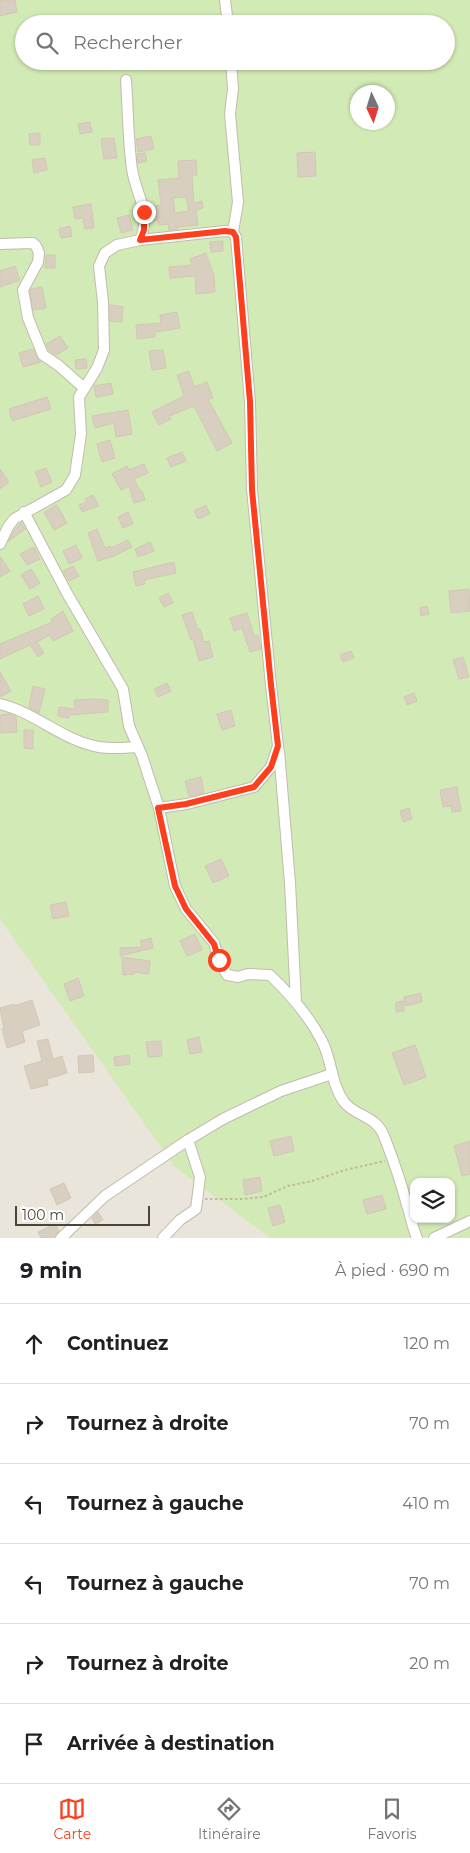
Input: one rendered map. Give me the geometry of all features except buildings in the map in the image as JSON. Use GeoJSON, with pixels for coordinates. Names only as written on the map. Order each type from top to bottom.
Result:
{"type":"FeatureCollection","features":[{"type":"Feature","properties":{"kind":"street"},"geometry":{"type":"LineString","coordinates":[[225,0],[227,15]]}},
{"type":"Feature","properties":{"kind":"street"},"geometry":{"type":"LineString","coordinates":[[232,70],[233,89],[230,114],[238,202],[233,232],[236,237],[250,402],[252,490],[290,883],[296,1002]]}},
{"type":"Feature","properties":{"kind":"street"},"geometry":{"type":"LineString","coordinates":[[126,80],[132,171],[144,212],[144,230],[140,240]]}},
{"type":"Feature","properties":{"kind":"street"},"geometry":{"type":"LineString","coordinates":[[0,544],[14,519],[66,490],[75,475],[80,434],[78,396],[97,368],[104,350],[99,266],[105,253],[117,245],[140,240],[225,231],[233,232]]}},
{"type":"Feature","properties":{"kind":"street"},"geometry":{"type":"LineString","coordinates":[[0,244],[33,243],[36,246],[39,253],[38,262],[22,290],[28,318],[43,355],[58,365],[84,388]]}},
{"type":"Feature","properties":{"kind":"street"},"geometry":{"type":"LineString","coordinates":[[24,512],[64,588],[123,689],[129,726],[158,808],[175,886],[186,909],[214,944],[219,960],[227,975],[238,978],[248,974],[260,973],[270,975],[296,1002],[322,1042],[332,1074],[345,1103],[379,1126],[417,1238]]}},
{"type":"Feature","properties":{"kind":"street"},"geometry":{"type":"LineString","coordinates":[[0,704],[98,747],[138,747]]}},
{"type":"Feature","properties":{"kind":"street"},"geometry":{"type":"LineString","coordinates":[[158,808],[186,804],[254,787],[271,767],[278,746]]}},
{"type":"Feature","properties":{"kind":"street"},"geometry":{"type":"LineString","coordinates":[[61,1238],[105,1196],[188,1140],[223,1119],[281,1091],[332,1074]]}},
{"type":"Feature","properties":{"kind":"street"},"geometry":{"type":"LineString","coordinates":[[163,1238],[180,1220],[196,1209],[200,1177],[188,1140]]}},
{"type":"Feature","properties":{"kind":"street"},"geometry":{"type":"LineString","coordinates":[[434,1238],[470,1220]]}},
{"type":"Feature","properties":{"kind":"path"},"geometry":{"type":"LineString","coordinates":[[197,1197],[214,1200],[263,1197],[288,1186],[312,1181],[345,1170],[392,1160]]}},
{"type":"Feature","properties":{"kind":"shaded area"},"geometry":{"type":"Polygon","coordinates":[[[0,717],[470,961],[470,1238],[0,1238],[0,717]]]}},
{"type":"Feature","properties":{"kind":"green space"},"geometry":{"type":"Polygon","coordinates":[[[0,0],[470,0],[470,1238],[270,1238],[175,1167],[0,919],[0,0]]]}},
{"type":"Feature","properties":{"kind":"route"},"geometry":{"type":"LineString","coordinates":[[144,212],[144,230],[140,240],[225,231],[233,232],[236,237],[250,402],[252,490],[278,746],[271,767],[254,787],[224,796],[158,808],[175,886],[186,909],[214,944],[219,960]]}}]}
